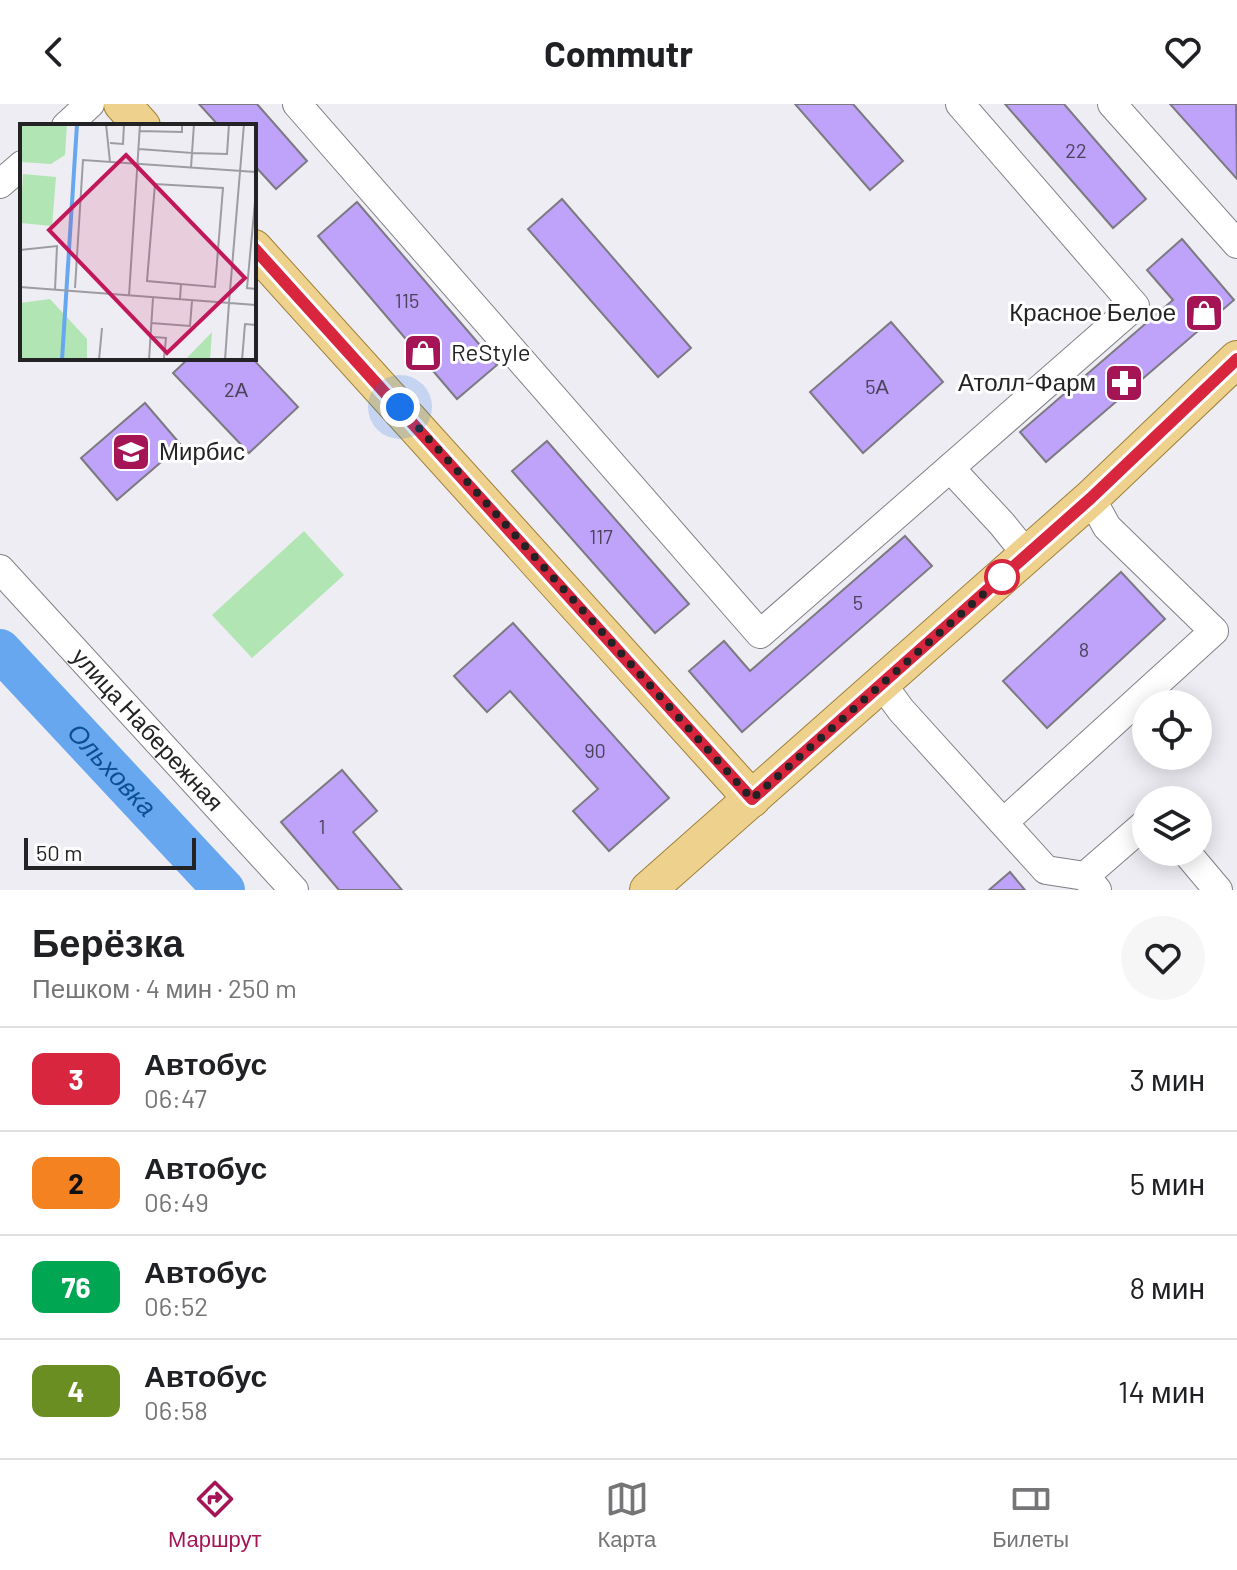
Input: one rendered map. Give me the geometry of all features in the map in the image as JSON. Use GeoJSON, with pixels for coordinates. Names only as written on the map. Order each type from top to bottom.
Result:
{"type":"FeatureCollection","features":[{"type":"Feature","properties":{"kind":"main road"},"geometry":{"type":"LineString","coordinates":[[122,104],[140,124]]}},
{"type":"Feature","properties":{"kind":"main road"},"geometry":{"type":"LineString","coordinates":[[256,250],[752,799]]}},
{"type":"Feature","properties":{"kind":"main road"},"geometry":{"type":"LineString","coordinates":[[648,890],[1091,498],[1237,359]]}},
{"type":"Feature","properties":{"kind":"street"},"geometry":{"type":"LineString","coordinates":[[68,124],[90,104]]}},
{"type":"Feature","properties":{"kind":"street"},"geometry":{"type":"LineString","coordinates":[[297,104],[760,634],[1135,306],[960,104]]}},
{"type":"Feature","properties":{"kind":"street"},"geometry":{"type":"LineString","coordinates":[[1112,104],[1237,244]]}},
{"type":"Feature","properties":{"kind":"street"},"geometry":{"type":"LineString","coordinates":[[0,184],[20,167]]}},
{"type":"Feature","properties":{"kind":"street"},"geometry":{"type":"LineString","coordinates":[[950,468],[1027,555]]}},
{"type":"Feature","properties":{"kind":"street"},"geometry":{"type":"LineString","coordinates":[[1004,822],[1214,631],[1107,527],[1091,498]]}},
{"type":"Feature","properties":{"kind":"street","name":"улица Набережная"},"geometry":{"type":"LineString","coordinates":[[0,569],[294,890]]}},
{"type":"Feature","properties":{"kind":"street"},"geometry":{"type":"LineString","coordinates":[[882,684],[901,710],[1046,870],[1091,883],[1132,838]]}},
{"type":"Feature","properties":{"kind":"street"},"geometry":{"type":"LineString","coordinates":[[1198,866],[1218,890]]}},
{"type":"Feature","properties":{"kind":"green space"},"geometry":{"type":"Polygon","coordinates":[[[304,531],[344,575],[252,658],[212,615],[304,531]]]}},
{"type":"Feature","properties":{"kind":"building"},"geometry":{"type":"Polygon","coordinates":[[[199,104],[257,104],[307,161],[276,189],[256,167],[256,124],[217,124],[199,104]]]}},
{"type":"Feature","properties":{"kind":"building"},"geometry":{"type":"Polygon","coordinates":[[[795,104],[853,104],[903,161],[870,190],[795,104]]]}},
{"type":"Feature","properties":{"kind":"building"},"geometry":{"type":"Polygon","coordinates":[[[1005,104],[1064,104],[1146,199],[1113,228],[1005,104]]]}},
{"type":"Feature","properties":{"kind":"building"},"geometry":{"type":"Polygon","coordinates":[[[1170,104],[1236,104],[1237,179],[1170,104]]]}},
{"type":"Feature","properties":{"kind":"building"},"geometry":{"type":"Polygon","coordinates":[[[562,199],[691,348],[658,377],[528,229],[562,199]]]}},
{"type":"Feature","properties":{"kind":"building"},"geometry":{"type":"Polygon","coordinates":[[[357,202],[497,365],[457,399],[318,236],[357,202]]]}},
{"type":"Feature","properties":{"kind":"building"},"geometry":{"type":"Polygon","coordinates":[[[1182,239],[1234,300],[1046,462],[1020,432],[1173,300],[1147,270],[1182,239]]]}},
{"type":"Feature","properties":{"kind":"building"},"geometry":{"type":"Polygon","coordinates":[[[891,322],[943,382],[863,453],[810,392],[891,322]]]}},
{"type":"Feature","properties":{"kind":"building"},"geometry":{"type":"Polygon","coordinates":[[[187,360],[254,360],[298,407],[249,453],[173,373],[187,360]]]}},
{"type":"Feature","properties":{"kind":"building","name":"Мирбис"},"geometry":{"type":"Polygon","coordinates":[[[145,403],[181,445],[117,500],[81,458],[145,403]]]}},
{"type":"Feature","properties":{"kind":"building"},"geometry":{"type":"Polygon","coordinates":[[[547,441],[689,604],[655,633],[512,471],[547,441]]]}},
{"type":"Feature","properties":{"kind":"building"},"geometry":{"type":"Polygon","coordinates":[[[905,536],[932,566],[742,732],[689,671],[724,641],[750,671],[905,536]]]}},
{"type":"Feature","properties":{"kind":"building"},"geometry":{"type":"Polygon","coordinates":[[[1121,572],[1165,619],[1047,728],[1003,681],[1121,572]]]}},
{"type":"Feature","properties":{"kind":"building"},"geometry":{"type":"Polygon","coordinates":[[[513,623],[669,798],[609,851],[573,811],[598,789],[510,691],[487,712],[454,676],[513,623]]]}},
{"type":"Feature","properties":{"kind":"building"},"geometry":{"type":"Polygon","coordinates":[[[342,770],[377,811],[353,832],[402,890],[339,890],[281,822],[342,770]]]}},
{"type":"Feature","properties":{"kind":"building"},"geometry":{"type":"Polygon","coordinates":[[[1010,872],[1025,890],[989,890],[1010,872]]]}},
{"type":"Feature","properties":{"kind":"waterway","name":"Ольховка"},"geometry":{"type":"LineString","coordinates":[[0,650],[224,890]]}},
{"type":"Feature","properties":{"kind":"bus line","name":"3"},"geometry":{"type":"LineString","coordinates":[[256,250],[752,799],[1091,498],[1237,359]]}},
{"type":"Feature","properties":{"kind":"place","name":"Красное Белое"},"geometry":{"type":"Point","coordinates":[1204,313]}},
{"type":"Feature","properties":{"kind":"place","name":"ReStyle"},"geometry":{"type":"Point","coordinates":[423,353]}},
{"type":"Feature","properties":{"kind":"place","name":"Атолл-Фарм"},"geometry":{"type":"Point","coordinates":[1124,383]}},
{"type":"Feature","properties":{"kind":"place","name":"Мирбис"},"geometry":{"type":"Point","coordinates":[131,452]}},
{"type":"Feature","properties":{"kind":"route"},"geometry":{"type":"LineString","coordinates":[[400,407],[752,799],[1006,574],[1002,577]]}}]}
